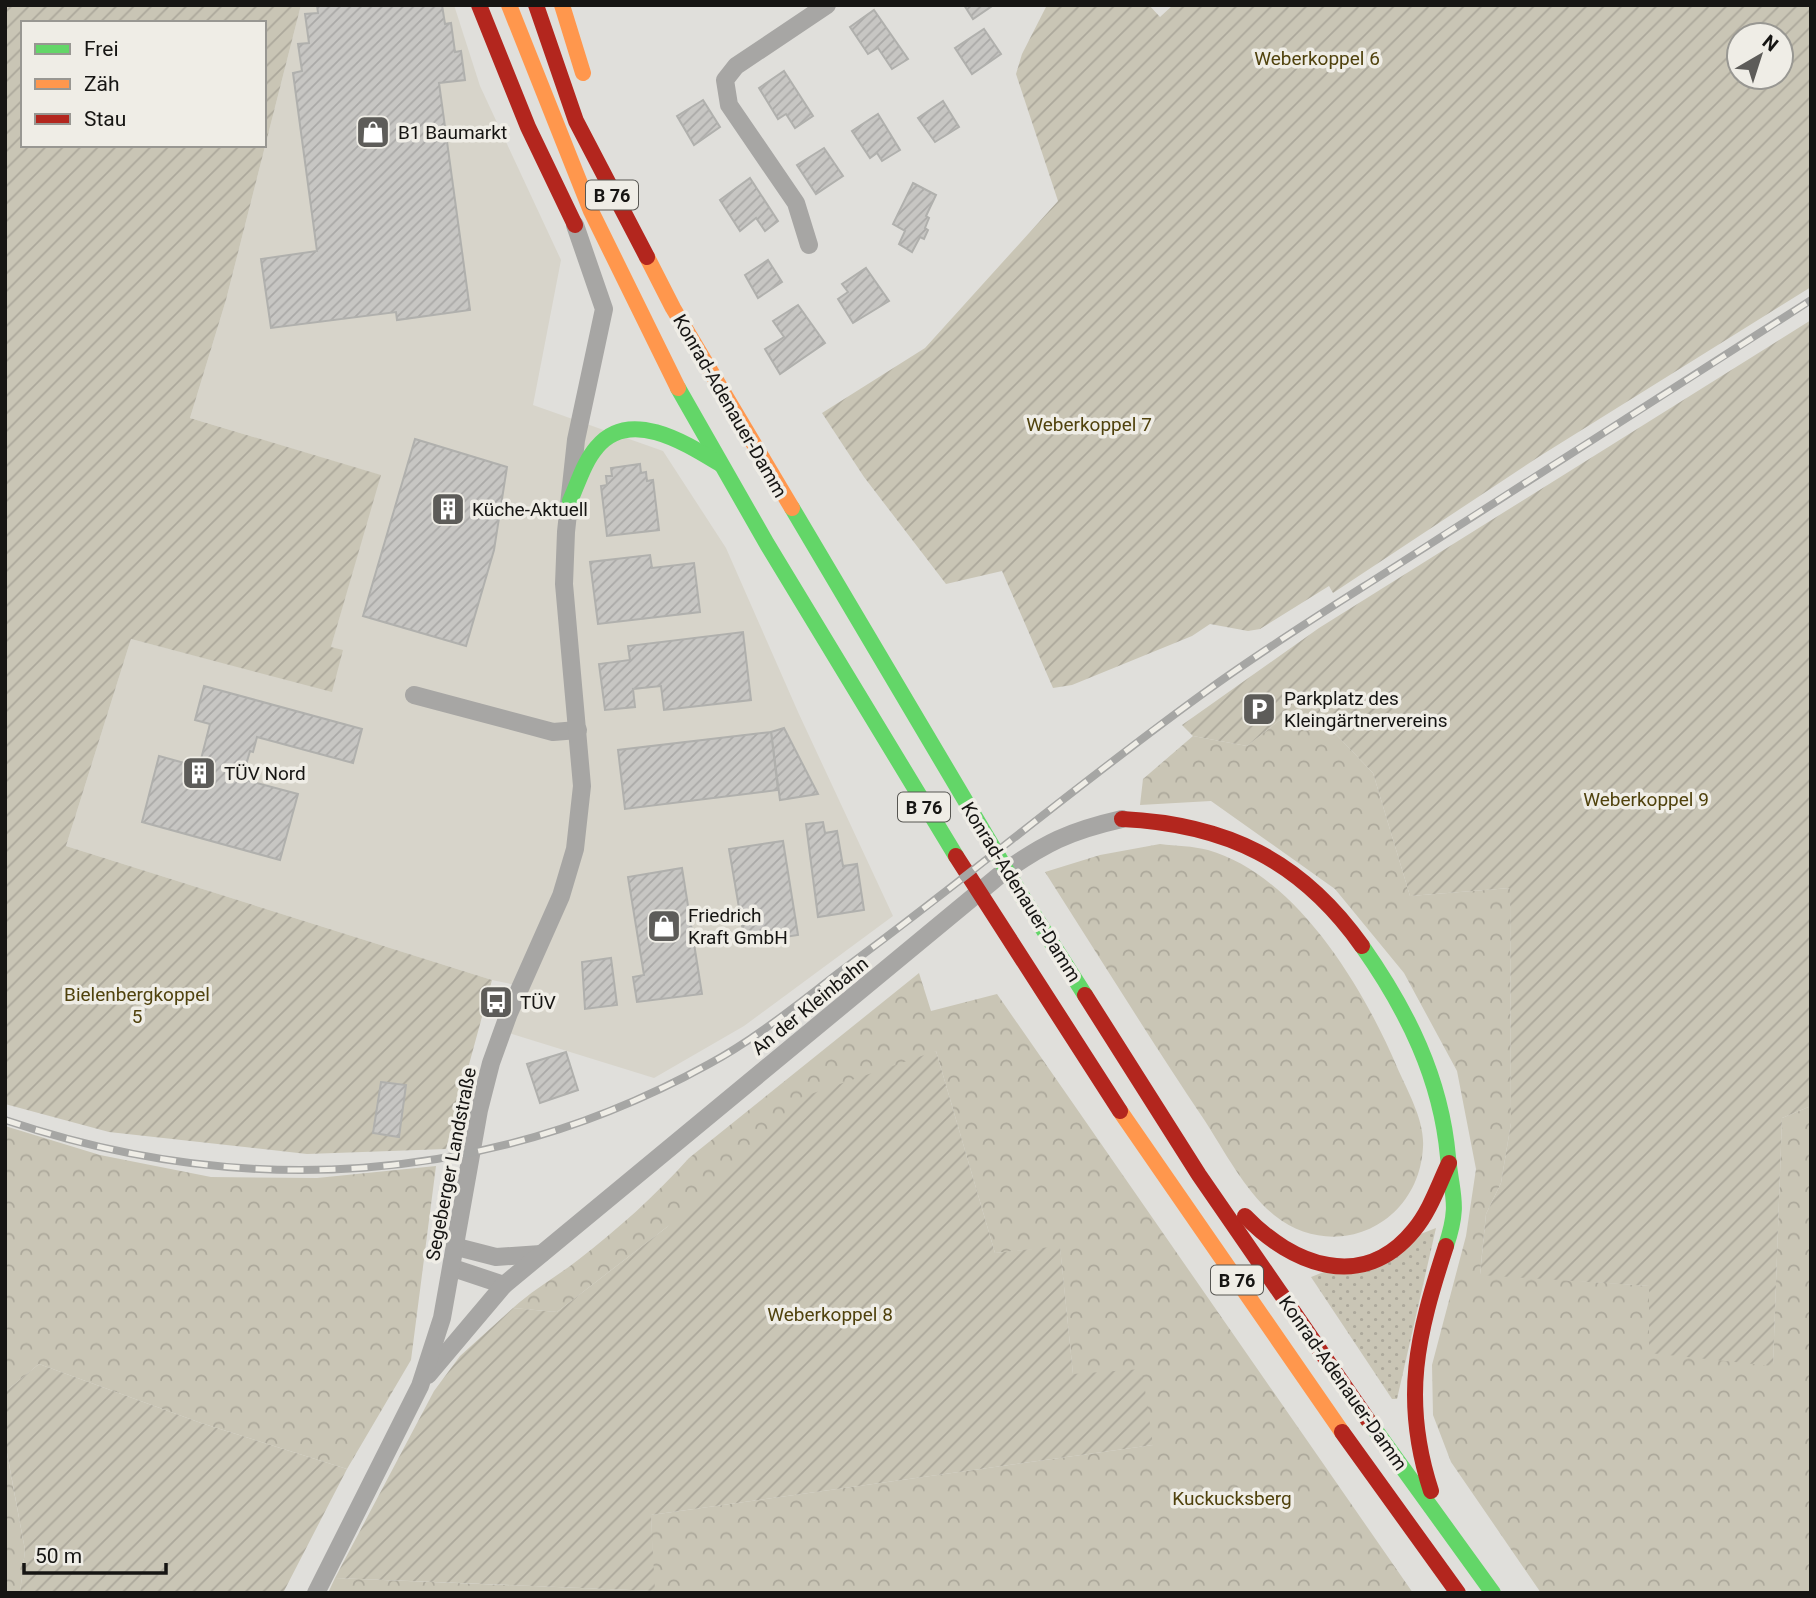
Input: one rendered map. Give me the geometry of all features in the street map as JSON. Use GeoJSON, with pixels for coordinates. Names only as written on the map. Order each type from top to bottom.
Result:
{"type":"FeatureCollection","features":[{"type":"Feature","properties":{"kind":"main road"},"geometry":{"type":"LineString","coordinates":[[479,5],[528,127],[575,225]]}},
{"type":"Feature","properties":{"kind":"main road","name":"Konrad-Adenauer-Damm"},"geometry":{"type":"LineString","coordinates":[[509,5],[538,88],[649,332],[795,595],[991,916],[1305,1379],[1458,1593]]}},
{"type":"Feature","properties":{"kind":"main road","name":"Konrad-Adenauer-Damm"},"geometry":{"type":"LineString","coordinates":[[536,5],[576,121],[625,221],[710,376],[1020,893],[1199,1175],[1493,1593]]}},
{"type":"Feature","properties":{"kind":"main road"},"geometry":{"type":"LineString","coordinates":[[562,5],[588,88]]}},
{"type":"Feature","properties":{"kind":"main road","name":"B 76"},"geometry":{"type":"LineString","coordinates":[[617,163],[639,214],[692,315],[710,376]]}},
{"type":"Feature","properties":{"kind":"main road","name":"B 76"},"geometry":{"type":"LineString","coordinates":[[575,225],[649,332]]}},
{"type":"Feature","properties":{"kind":"main road"},"geometry":{"type":"LineString","coordinates":[[570,501],[599,444],[627,429],[674,435],[721,464]]}},
{"type":"Feature","properties":{"kind":"main road","name":"B 76"},"geometry":{"type":"LineString","coordinates":[[1122,819],[1184,822],[1232,838],[1286,869],[1313,889],[1336,913],[1381,973],[1417,1040],[1446,1124],[1449,1163],[1456,1197],[1455,1213],[1425,1318],[1413,1376],[1411,1415],[1419,1459],[1450,1533]]}},
{"type":"Feature","properties":{"kind":"main road","name":"B 76"},"geometry":{"type":"LineString","coordinates":[[1199,1175],[1239,1208],[1274,1247],[1307,1264],[1345,1266],[1375,1259],[1408,1237],[1420,1221],[1449,1163]]}},
{"type":"Feature","properties":{"kind":"street"},"geometry":{"type":"LineString","coordinates":[[809,245],[796,204],[729,105],[725,80],[736,66],[827,5]]}},
{"type":"Feature","properties":{"kind":"street","name":"Segeberger Landstraße"},"geometry":{"type":"LineString","coordinates":[[316,1593],[420,1386],[442,1318],[453,1268],[480,1110],[491,1063],[509,1013],[561,896],[575,849],[583,786],[564,584],[576,440],[604,309],[575,225]]}},
{"type":"Feature","properties":{"kind":"street"},"geometry":{"type":"LineString","coordinates":[[414,695],[553,732],[578,730]]}},
{"type":"Feature","properties":{"kind":"street","name":"An der Kleinbahn"},"geometry":{"type":"LineString","coordinates":[[420,1386],[504,1285],[1001,874],[1039,848],[1078,829],[1122,819]]}},
{"type":"Feature","properties":{"kind":"street"},"geometry":{"type":"LineString","coordinates":[[457,1247],[496,1257],[541,1254]]}},
{"type":"Feature","properties":{"kind":"street"},"geometry":{"type":"LineString","coordinates":[[453,1268],[504,1285]]}},
{"type":"Feature","properties":{"kind":"shaded area"},"geometry":{"type":"Polygon","coordinates":[[[301,5],[454,5],[480,86],[561,260],[533,405],[663,451],[726,548],[798,712],[893,916],[744,1026],[654,1078],[502,1031],[520,986],[492,980],[66,846],[131,639],[332,691],[331,647],[380,475],[190,418],[226,300],[301,5]]]}},
{"type":"Feature","properties":{"kind":"green space","name":"Bielenbergkoppel 5"},"geometry":{"type":"Polygon","coordinates":[[[5,5],[301,5],[266,143],[266,21],[21,21],[21,147],[265,147],[226,300],[190,418],[381,475],[331,647],[343,650],[332,692],[131,639],[66,846],[492,980],[446,1149],[307,1154],[109,1132],[5,1104],[5,5]]]}},
{"type":"Feature","properties":{"kind":"green space"},"geometry":{"type":"Polygon","coordinates":[[[1047,5],[1149,5],[1160,17],[1173,5],[1811,5],[1811,287],[1540,456],[1333,593],[1329,586],[1260,629],[1248,631],[1210,624],[1192,636],[1072,685],[1053,688],[1002,571],[946,584],[864,477],[822,413],[925,348],[1058,201],[1016,74],[1022,54],[1047,5]]]}},
{"type":"Feature","properties":{"kind":"green space","name":"Weberkoppel 9"},"geometry":{"type":"Polygon","coordinates":[[[1811,320],[1811,1106],[1782,1118],[1773,1366],[1649,1353],[1649,1286],[1480,1275],[1486,1214],[1501,1183],[1511,1123],[1510,888],[1410,896],[1373,773],[1304,701],[1247,746],[1193,736],[1182,725],[1319,628],[1811,320]]]}},
{"type":"Feature","properties":{"kind":"green space"},"geometry":{"type":"Polygon","coordinates":[[[1304,701],[1373,773],[1410,896],[1510,888],[1511,1123],[1501,1183],[1486,1214],[1480,1274],[1650,1286],[1773,1365],[1782,1118],[1811,1106],[1811,1593],[1541,1593],[1451,1462],[1433,1415],[1432,1365],[1466,1236],[1476,1169],[1457,1071],[1404,973],[1335,889],[1211,801],[1140,805],[1143,779],[1193,736],[1247,746],[1304,701]]]}},
{"type":"Feature","properties":{"kind":"green space"},"geometry":{"type":"Polygon","coordinates":[[[1160,844],[1208,850],[1240,863],[1270,883],[1298,909],[1323,938],[1366,1003],[1410,1096],[1423,1137],[1418,1174],[1407,1197],[1390,1216],[1370,1229],[1347,1236],[1322,1236],[1298,1229],[1274,1215],[1254,1195],[1045,872],[1100,855],[1160,844]]]}},
{"type":"Feature","properties":{"kind":"green space","name":"Kuckucksberg"},"geometry":{"type":"Polygon","coordinates":[[[919,973],[931,1011],[997,994],[1413,1593],[328,1593],[335,1578],[654,1591],[651,1515],[1153,1445],[1073,1374],[1060,1247],[995,1253],[936,1051],[667,1227],[557,1312],[513,1308],[578,1260],[649,1199],[689,1158],[919,973]]]}},
{"type":"Feature","properties":{"kind":"green space","name":"Weberkoppel 8"},"geometry":{"type":"Polygon","coordinates":[[[936,1051],[995,1253],[1060,1246],[1073,1374],[1142,1369],[1153,1445],[651,1515],[655,1591],[335,1578],[434,1391],[460,1356],[513,1308],[557,1312],[667,1227],[802,1097],[936,1051]]]}},
{"type":"Feature","properties":{"kind":"green space"},"geometry":{"type":"Polygon","coordinates":[[[5,1126],[100,1155],[211,1177],[317,1178],[436,1166],[411,1360],[347,1469],[201,1423],[39,1364],[5,1392],[5,1126]]]}},
{"type":"Feature","properties":{"kind":"green space"},"geometry":{"type":"Polygon","coordinates":[[[1436,1228],[1397,1399],[1392,1399],[1311,1277],[1436,1228]]]}},
{"type":"Feature","properties":{"kind":"green space"},"geometry":{"type":"Polygon","coordinates":[[[39,1364],[201,1423],[347,1469],[283,1593],[20,1593],[25,1550],[5,1442],[5,1392],[39,1364]]]}},
{"type":"Feature","properties":{"kind":"green space"},"geometry":{"type":"Polygon","coordinates":[[[5,1443],[25,1550],[20,1593],[5,1593],[5,1443]]]}},
{"type":"Feature","properties":{"kind":"building","name":"B1 Baumarkt"},"geometry":{"type":"Polygon","coordinates":[[[317,5],[442,5],[445,24],[451,23],[455,52],[461,51],[465,80],[439,83],[470,310],[397,320],[396,312],[271,328],[261,259],[317,251],[293,73],[302,71],[298,44],[309,43],[305,14],[318,13],[317,5]]]}},
{"type":"Feature","properties":{"kind":"building"},"geometry":{"type":"Polygon","coordinates":[[[964,5],[991,5],[992,6],[973,19],[964,5]]]}},
{"type":"Feature","properties":{"kind":"building"},"geometry":{"type":"Polygon","coordinates":[[[874,10],[908,59],[892,69],[878,48],[868,54],[850,27],[874,10]]]}},
{"type":"Feature","properties":{"kind":"building"},"geometry":{"type":"Polygon","coordinates":[[[984,29],[1001,54],[972,74],[955,48],[984,29]]]}},
{"type":"Feature","properties":{"kind":"building"},"geometry":{"type":"Polygon","coordinates":[[[784,71],[813,116],[795,128],[786,114],[778,119],[759,88],[784,71]]]}},
{"type":"Feature","properties":{"kind":"building"},"geometry":{"type":"Polygon","coordinates":[[[703,100],[720,127],[694,145],[677,116],[703,100]]]}},
{"type":"Feature","properties":{"kind":"building"},"geometry":{"type":"Polygon","coordinates":[[[943,101],[959,127],[935,142],[918,118],[943,101]]]}},
{"type":"Feature","properties":{"kind":"building"},"geometry":{"type":"Polygon","coordinates":[[[878,114],[900,150],[882,161],[877,153],[870,158],[852,131],[878,114]]]}},
{"type":"Feature","properties":{"kind":"building"},"geometry":{"type":"Polygon","coordinates":[[[824,148],[843,176],[816,194],[797,165],[824,148]]]}},
{"type":"Feature","properties":{"kind":"building"},"geometry":{"type":"Polygon","coordinates":[[[750,178],[778,221],[765,231],[756,218],[740,231],[720,200],[750,178]]]}},
{"type":"Feature","properties":{"kind":"building"},"geometry":{"type":"Polygon","coordinates":[[[913,183],[936,195],[926,216],[929,218],[925,228],[928,230],[924,239],[920,237],[912,252],[899,244],[905,231],[893,224],[913,183]]]}},
{"type":"Feature","properties":{"kind":"building"},"geometry":{"type":"Polygon","coordinates":[[[768,260],[782,282],[758,298],[745,275],[768,260]]]}},
{"type":"Feature","properties":{"kind":"building"},"geometry":{"type":"Polygon","coordinates":[[[866,268],[889,301],[853,323],[838,299],[848,292],[842,284],[866,268]]]}},
{"type":"Feature","properties":{"kind":"building"},"geometry":{"type":"Polygon","coordinates":[[[798,305],[825,343],[780,374],[765,349],[784,337],[773,321],[798,305]]]}},
{"type":"Feature","properties":{"kind":"building","name":"Küche-Aktuell"},"geometry":{"type":"Polygon","coordinates":[[[415,439],[507,467],[494,550],[466,646],[363,616],[415,439]]]}},
{"type":"Feature","properties":{"kind":"building"},"geometry":{"type":"Polygon","coordinates":[[[640,464],[641,473],[646,472],[647,481],[653,480],[659,530],[607,536],[601,486],[607,485],[606,476],[612,476],[611,468],[640,464]]]}},
{"type":"Feature","properties":{"kind":"building"},"geometry":{"type":"Polygon","coordinates":[[[650,555],[652,568],[694,563],[700,612],[598,624],[590,562],[650,555]]]}},
{"type":"Feature","properties":{"kind":"building"},"geometry":{"type":"Polygon","coordinates":[[[743,632],[751,700],[664,710],[661,686],[633,689],[635,707],[605,710],[599,664],[630,660],[628,646],[743,632]]]}},
{"type":"Feature","properties":{"kind":"building","name":"TÜV Nord"},"geometry":{"type":"Polygon","coordinates":[[[204,686],[362,729],[353,763],[257,737],[242,779],[298,794],[280,860],[142,822],[159,756],[199,767],[210,724],[195,720],[204,686]]]}},
{"type":"Feature","properties":{"kind":"building"},"geometry":{"type":"Polygon","coordinates":[[[784,728],[818,794],[780,800],[771,732],[784,728]]]}},
{"type":"Feature","properties":{"kind":"building"},"geometry":{"type":"Polygon","coordinates":[[[771,732],[778,790],[625,809],[618,750],[771,732]]]}},
{"type":"Feature","properties":{"kind":"building"},"geometry":{"type":"Polygon","coordinates":[[[823,822],[825,833],[837,831],[843,866],[857,864],[864,910],[818,917],[806,824],[823,822]]]}},
{"type":"Feature","properties":{"kind":"building"},"geometry":{"type":"Polygon","coordinates":[[[783,841],[798,935],[745,943],[729,849],[783,841]]]}},
{"type":"Feature","properties":{"kind":"building","name":"Friedrich Kraft GmbH"},"geometry":{"type":"Polygon","coordinates":[[[682,868],[702,994],[637,1002],[633,977],[644,975],[628,877],[682,868]]]}},
{"type":"Feature","properties":{"kind":"building"},"geometry":{"type":"Polygon","coordinates":[[[611,958],[617,1005],[585,1009],[582,962],[611,958]]]}},
{"type":"Feature","properties":{"kind":"building"},"geometry":{"type":"Polygon","coordinates":[[[566,1052],[578,1090],[540,1103],[527,1064],[566,1052]]]}},
{"type":"Feature","properties":{"kind":"building"},"geometry":{"type":"Polygon","coordinates":[[[381,1082],[406,1085],[399,1137],[373,1133],[381,1082]]]}},
{"type":"Feature","properties":{"kind":"railway"},"geometry":{"type":"LineString","coordinates":[[5,1120],[95,1146],[184,1162],[274,1170],[363,1168],[452,1156],[539,1135],[625,1105],[709,1064],[765,1029],[1118,757],[1255,657],[1811,300]]}},
{"type":"Feature","properties":{"kind":"traffic: fast"},"geometry":{"type":"LineString","coordinates":[[678,388],[767,544],[956,856]]}},
{"type":"Feature","properties":{"kind":"traffic: fast"},"geometry":{"type":"LineString","coordinates":[[570,501],[592,453],[610,435],[626,430],[659,433],[692,447],[720,464]]}},
{"type":"Feature","properties":{"kind":"traffic: fast"},"geometry":{"type":"LineString","coordinates":[[792,508],[1020,893],[1085,995]]}},
{"type":"Feature","properties":{"kind":"traffic: fast"},"geometry":{"type":"LineString","coordinates":[[1362,946],[1407,1020],[1430,1072],[1438,1100],[1454,1201],[1453,1220],[1446,1246]]}},
{"type":"Feature","properties":{"kind":"traffic: fast"},"geometry":{"type":"LineString","coordinates":[[1368,1420],[1493,1593]]}},
{"type":"Feature","properties":{"kind":"traffic: slow"},"geometry":{"type":"LineString","coordinates":[[509,5],[591,211],[678,388]]}},
{"type":"Feature","properties":{"kind":"traffic: slow"},"geometry":{"type":"LineString","coordinates":[[562,5],[583,73]]}},
{"type":"Feature","properties":{"kind":"traffic: slow"},"geometry":{"type":"LineString","coordinates":[[647,257],[673,308],[792,508]]}},
{"type":"Feature","properties":{"kind":"traffic: slow"},"geometry":{"type":"LineString","coordinates":[[1120,1111],[1342,1432]]}},
{"type":"Feature","properties":{"kind":"traffic: jam"},"geometry":{"type":"LineString","coordinates":[[479,5],[528,127],[575,225]]}},
{"type":"Feature","properties":{"kind":"traffic: jam"},"geometry":{"type":"LineString","coordinates":[[536,5],[576,121],[647,257]]}},
{"type":"Feature","properties":{"kind":"traffic: jam"},"geometry":{"type":"LineString","coordinates":[[1122,819],[1160,822],[1195,829],[1258,852],[1287,869],[1313,891],[1362,946]]}},
{"type":"Feature","properties":{"kind":"traffic: jam"},"geometry":{"type":"LineString","coordinates":[[956,856],[1120,1111]]}},
{"type":"Feature","properties":{"kind":"traffic: jam"},"geometry":{"type":"LineString","coordinates":[[1085,995],[1199,1175],[1368,1420]]}},
{"type":"Feature","properties":{"kind":"traffic: jam"},"geometry":{"type":"LineString","coordinates":[[1245,1216],[1284,1248],[1306,1259],[1328,1265],[1351,1266],[1373,1261],[1394,1249],[1420,1223],[1449,1163]]}},
{"type":"Feature","properties":{"kind":"traffic: jam"},"geometry":{"type":"LineString","coordinates":[[1431,1491],[1417,1426],[1416,1367],[1427,1309],[1446,1246]]}},
{"type":"Feature","properties":{"kind":"traffic: jam"},"geometry":{"type":"LineString","coordinates":[[1342,1432],[1458,1593]]}},
{"type":"Feature","properties":{"kind":"place","name":"B1 Baumarkt"},"geometry":{"type":"Point","coordinates":[373,132]}},
{"type":"Feature","properties":{"kind":"place","name":"Küche-Aktuell"},"geometry":{"type":"Point","coordinates":[448,509]}},
{"type":"Feature","properties":{"kind":"place","name":"Parkplatz des Kleingärtnervereins"},"geometry":{"type":"Point","coordinates":[1259,709]}},
{"type":"Feature","properties":{"kind":"place","name":"TÜV Nord"},"geometry":{"type":"Point","coordinates":[199,773]}},
{"type":"Feature","properties":{"kind":"place","name":"Friedrich Kraft GmbH"},"geometry":{"type":"Point","coordinates":[664,926]}},
{"type":"Feature","properties":{"kind":"place","name":"TÜV"},"geometry":{"type":"Point","coordinates":[496,1002]}},
{"type":"Feature","properties":{"kind":"park label","name":"Weberkoppel 6"},"geometry":{"type":"Point","coordinates":[1317,58]}},
{"type":"Feature","properties":{"kind":"park label","name":"Weberkoppel 7"},"geometry":{"type":"Point","coordinates":[1089,424]}}]}
